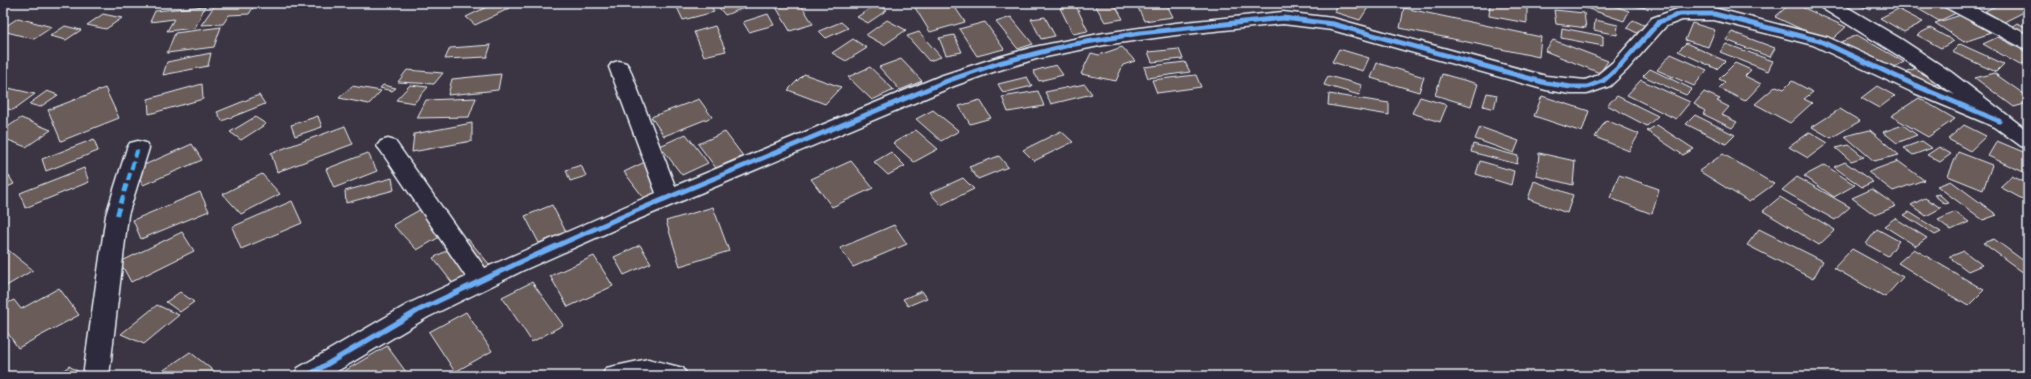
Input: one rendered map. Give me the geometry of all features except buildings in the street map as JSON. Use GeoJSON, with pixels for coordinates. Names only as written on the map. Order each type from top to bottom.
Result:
{"type":"FeatureCollection","features":[{"type":"Feature","properties":{"kind":"street"},"geometry":{"type":"LineString","coordinates":[[1827,3],[1903,48],[1961,89],[1999,121],[2028,141]]}},
{"type":"Feature","properties":{"kind":"street"},"geometry":{"type":"LineString","coordinates":[[1952,3],[2028,43]]}},
{"type":"Feature","properties":{"kind":"street"},"geometry":{"type":"LineString","coordinates":[[307,376],[419,310],[619,218],[947,81],[999,63],[1044,51],[1119,36],[1283,18],[1333,24],[1546,83],[1570,87],[1586,87],[1603,81],[1620,66],[1659,22],[1680,14],[1714,14],[1820,41],[1919,87],[1999,121]]}},
{"type":"Feature","properties":{"kind":"street"},"geometry":{"type":"LineString","coordinates":[[619,67],[669,198]]}},
{"type":"Feature","properties":{"kind":"street"},"geometry":{"type":"LineString","coordinates":[[388,146],[481,281]]}},
{"type":"Feature","properties":{"kind":"street"},"geometry":{"type":"LineString","coordinates":[[96,376],[117,215],[138,148]]}},
{"type":"Feature","properties":{"kind":"street"},"geometry":{"type":"LineString","coordinates":[[615,376],[648,370],[674,376]]}},
{"type":"Feature","properties":{"kind":"marked path"},"geometry":{"type":"LineString","coordinates":[[117,215],[138,148]]}},
{"type":"Feature","properties":{"kind":"cycle path"},"geometry":{"type":"LineString","coordinates":[[307,376],[419,310],[516,264],[619,218],[947,81],[992,65],[1034,53],[1069,45],[1140,33],[1283,18],[1333,24],[1546,83],[1571,87],[1587,87],[1603,81],[1620,66],[1659,22],[1680,14],[1714,14],[1820,41],[1919,87],[1999,121]]}}]}
